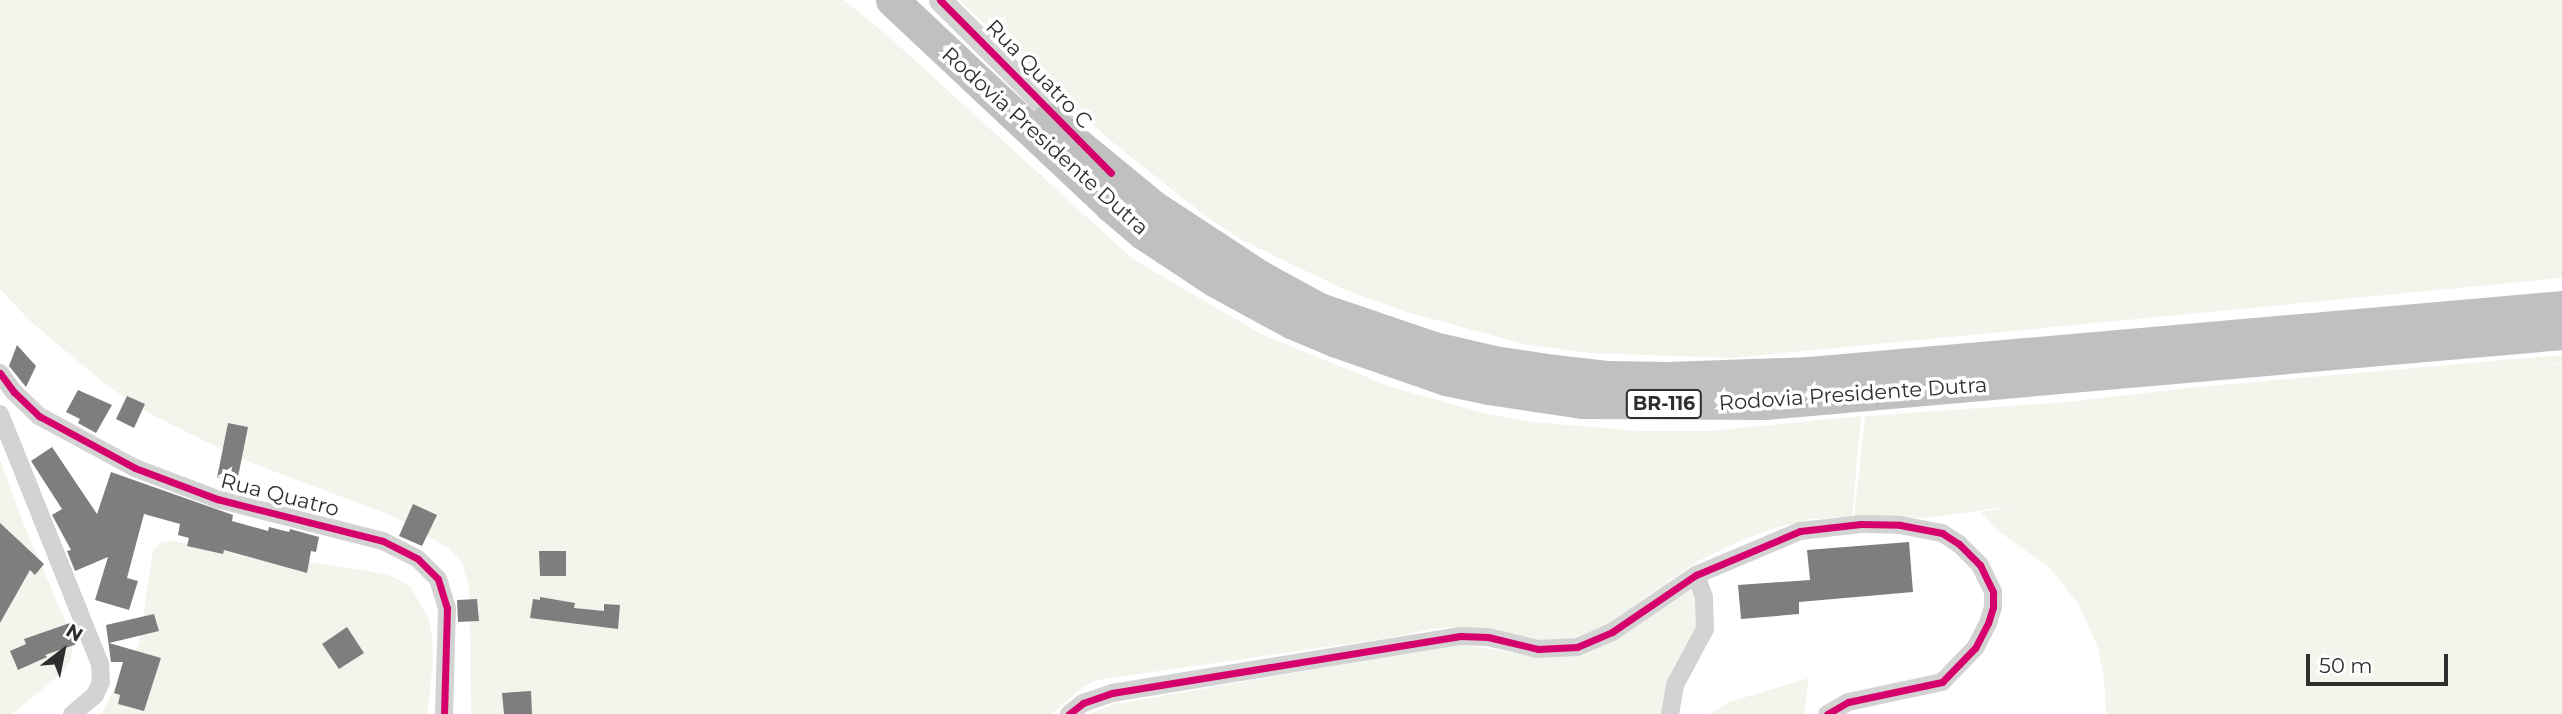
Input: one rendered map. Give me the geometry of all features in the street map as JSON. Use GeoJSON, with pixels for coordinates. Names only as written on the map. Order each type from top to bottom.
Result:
{"type":"FeatureCollection","features":[{"type":"Feature","properties":{"kind":"highway","name":"Rodovia Presidente Dutra"},"geometry":{"type":"LineString","coordinates":[[892,0],[1111,206],[1143,233],[1203,273],[1261,307],[1336,341],[1421,372],[1478,386],[1582,402],[1764,403],[2562,333]]}},
{"type":"Feature","properties":{"kind":"highway","name":"Rodovia Presidente Dutra"},"geometry":{"type":"LineString","coordinates":[[924,0],[1046,119],[1111,173],[1208,245],[1319,309],[1446,351],[1494,362],[1607,377],[1741,377],[1900,367],[2562,307]]}},
{"type":"Feature","properties":{"kind":"street","name":"Rua Quatro C"},"geometry":{"type":"LineString","coordinates":[[940,0],[1111,173]]}},
{"type":"Feature","properties":{"kind":"street","name":"Rua Quatro"},"geometry":{"type":"LineString","coordinates":[[0,373],[38,416],[135,468],[217,499],[383,541],[418,559],[438,579],[447,608],[444,714]]}},
{"type":"Feature","properties":{"kind":"street"},"geometry":{"type":"LineString","coordinates":[[0,414],[100,664],[101,682],[95,695],[72,714]]}},
{"type":"Feature","properties":{"kind":"street"},"geometry":{"type":"LineString","coordinates":[[1069,714],[1083,703],[1112,693],[1460,636],[1488,637],[1538,649],[1577,647],[1612,632],[1696,575],[1791,534],[1861,524],[1925,527],[1942,533],[1970,553],[1989,579],[1993,607],[1975,648],[1958,669],[1942,682],[1867,696],[1848,702],[1827,714]]}},
{"type":"Feature","properties":{"kind":"street"},"geometry":{"type":"LineString","coordinates":[[1670,714],[1675,685],[1705,629],[1704,597],[1696,575]]}},
{"type":"Feature","properties":{"kind":"shaded area"},"geometry":{"type":"Polygon","coordinates":[[[0,0],[844,0],[887,35],[1133,259],[1261,334],[1391,387],[1487,414],[1532,422],[1640,431],[1711,431],[1861,416],[1852,516],[1812,519],[1775,528],[1740,541],[1698,561],[1602,628],[1555,643],[1457,627],[1431,629],[1389,638],[1097,680],[1083,687],[1052,714],[471,714],[469,586],[461,561],[448,548],[395,517],[239,458],[139,408],[104,383],[30,321],[0,289],[0,0]]]}},
{"type":"Feature","properties":{"kind":"shaded area"},"geometry":{"type":"Polygon","coordinates":[[[959,0],[2562,0],[2562,278],[1732,358],[1588,353],[1524,344],[1403,311],[1341,288],[1244,241],[1204,215],[1111,141],[959,0]]]}},
{"type":"Feature","properties":{"kind":"shaded area"},"geometry":{"type":"Polygon","coordinates":[[[2562,355],[2562,363],[2533,368],[2562,364],[2562,714],[2106,714],[2104,678],[2098,648],[2079,605],[2050,568],[1998,531],[1980,512],[2021,505],[1925,518],[1854,517],[1865,416],[2068,402],[2187,388],[2562,355]]]}},
{"type":"Feature","properties":{"kind":"shaded area"},"geometry":{"type":"Polygon","coordinates":[[[0,460],[22,520],[73,639],[71,659],[63,672],[12,714],[0,714],[0,460]]]}},
{"type":"Feature","properties":{"kind":"shaded area"},"geometry":{"type":"Polygon","coordinates":[[[173,541],[368,571],[391,576],[410,586],[429,619],[432,638],[433,663],[427,714],[101,714],[139,644],[153,550],[161,542],[173,541]]]}},
{"type":"Feature","properties":{"kind":"shaded area"},"geometry":{"type":"Polygon","coordinates":[[[1694,582],[1702,610],[1694,641],[1668,681],[1662,714],[1090,714],[1110,705],[1460,644],[1543,658],[1570,656],[1694,582]]]}},
{"type":"Feature","properties":{"kind":"shaded area"},"geometry":{"type":"Polygon","coordinates":[[[1809,678],[1804,714],[1710,714],[1729,702],[1809,678]]]}},
{"type":"Feature","properties":{"kind":"building"},"geometry":{"type":"Polygon","coordinates":[[[17,345],[36,366],[26,387],[9,366],[17,345]]]}},
{"type":"Feature","properties":{"kind":"building"},"geometry":{"type":"Polygon","coordinates":[[[78,390],[112,405],[96,433],[78,423],[80,419],[66,412],[78,390]]]}},
{"type":"Feature","properties":{"kind":"building"},"geometry":{"type":"Polygon","coordinates":[[[127,396],[145,404],[134,428],[116,419],[127,396]]]}},
{"type":"Feature","properties":{"kind":"building"},"geometry":{"type":"Polygon","coordinates":[[[228,423],[248,427],[237,482],[217,478],[228,423]]]}},
{"type":"Feature","properties":{"kind":"building"},"geometry":{"type":"Polygon","coordinates":[[[52,447],[97,514],[111,472],[233,515],[232,521],[268,531],[269,527],[289,532],[290,529],[319,537],[316,552],[311,551],[307,573],[224,550],[223,554],[187,546],[189,538],[178,535],[180,524],[144,514],[127,578],[138,581],[129,610],[95,600],[108,557],[75,571],[67,551],[71,550],[52,515],[62,509],[31,461],[52,447]]]}},
{"type":"Feature","properties":{"kind":"building"},"geometry":{"type":"Polygon","coordinates":[[[413,504],[437,515],[422,546],[399,536],[413,504]]]}},
{"type":"Feature","properties":{"kind":"building"},"geometry":{"type":"Polygon","coordinates":[[[0,523],[44,564],[35,575],[30,570],[0,623],[0,523]]]}},
{"type":"Feature","properties":{"kind":"building"},"geometry":{"type":"Polygon","coordinates":[[[1909,542],[1913,592],[1799,602],[1799,614],[1741,619],[1738,585],[1810,580],[1807,550],[1909,542]]]}},
{"type":"Feature","properties":{"kind":"building"},"geometry":{"type":"Polygon","coordinates":[[[539,551],[566,551],[566,576],[540,576],[539,551]]]}},
{"type":"Feature","properties":{"kind":"building"},"geometry":{"type":"Polygon","coordinates":[[[540,597],[575,603],[574,608],[604,611],[604,604],[620,605],[618,629],[530,618],[533,599],[540,600],[540,597]]]}},
{"type":"Feature","properties":{"kind":"building"},"geometry":{"type":"Polygon","coordinates":[[[477,599],[479,621],[458,622],[457,600],[477,599]]]}},
{"type":"Feature","properties":{"kind":"building"},"geometry":{"type":"Polygon","coordinates":[[[154,614],[159,631],[109,643],[161,658],[144,711],[118,704],[120,695],[114,693],[123,662],[111,662],[106,625],[154,614]]]}},
{"type":"Feature","properties":{"kind":"building"},"geometry":{"type":"Polygon","coordinates":[[[70,623],[77,644],[45,655],[47,657],[18,670],[10,651],[26,644],[24,639],[70,623]]]}},
{"type":"Feature","properties":{"kind":"building"},"geometry":{"type":"Polygon","coordinates":[[[347,627],[364,653],[339,669],[322,644],[347,627]]]}},
{"type":"Feature","properties":{"kind":"building"},"geometry":{"type":"Polygon","coordinates":[[[531,691],[532,714],[504,714],[502,693],[531,691]]]}},
{"type":"Feature","properties":{"kind":"cycle path"},"geometry":{"type":"LineString","coordinates":[[940,0],[1111,173]]}},
{"type":"Feature","properties":{"kind":"cycle path"},"geometry":{"type":"LineString","coordinates":[[0,373],[14,392],[39,416],[135,468],[217,499],[383,541],[418,559],[438,579],[447,608],[444,714]]}},
{"type":"Feature","properties":{"kind":"cycle path"},"geometry":{"type":"LineString","coordinates":[[1069,714],[1083,703],[1112,693],[1460,636],[1488,637],[1538,649],[1577,647],[1612,632],[1696,575],[1800,531],[1861,524],[1900,525],[1942,533],[1959,544],[1980,565],[1993,592],[1993,607],[1988,623],[1975,648],[1942,682],[1848,702],[1827,714]]}}]}
